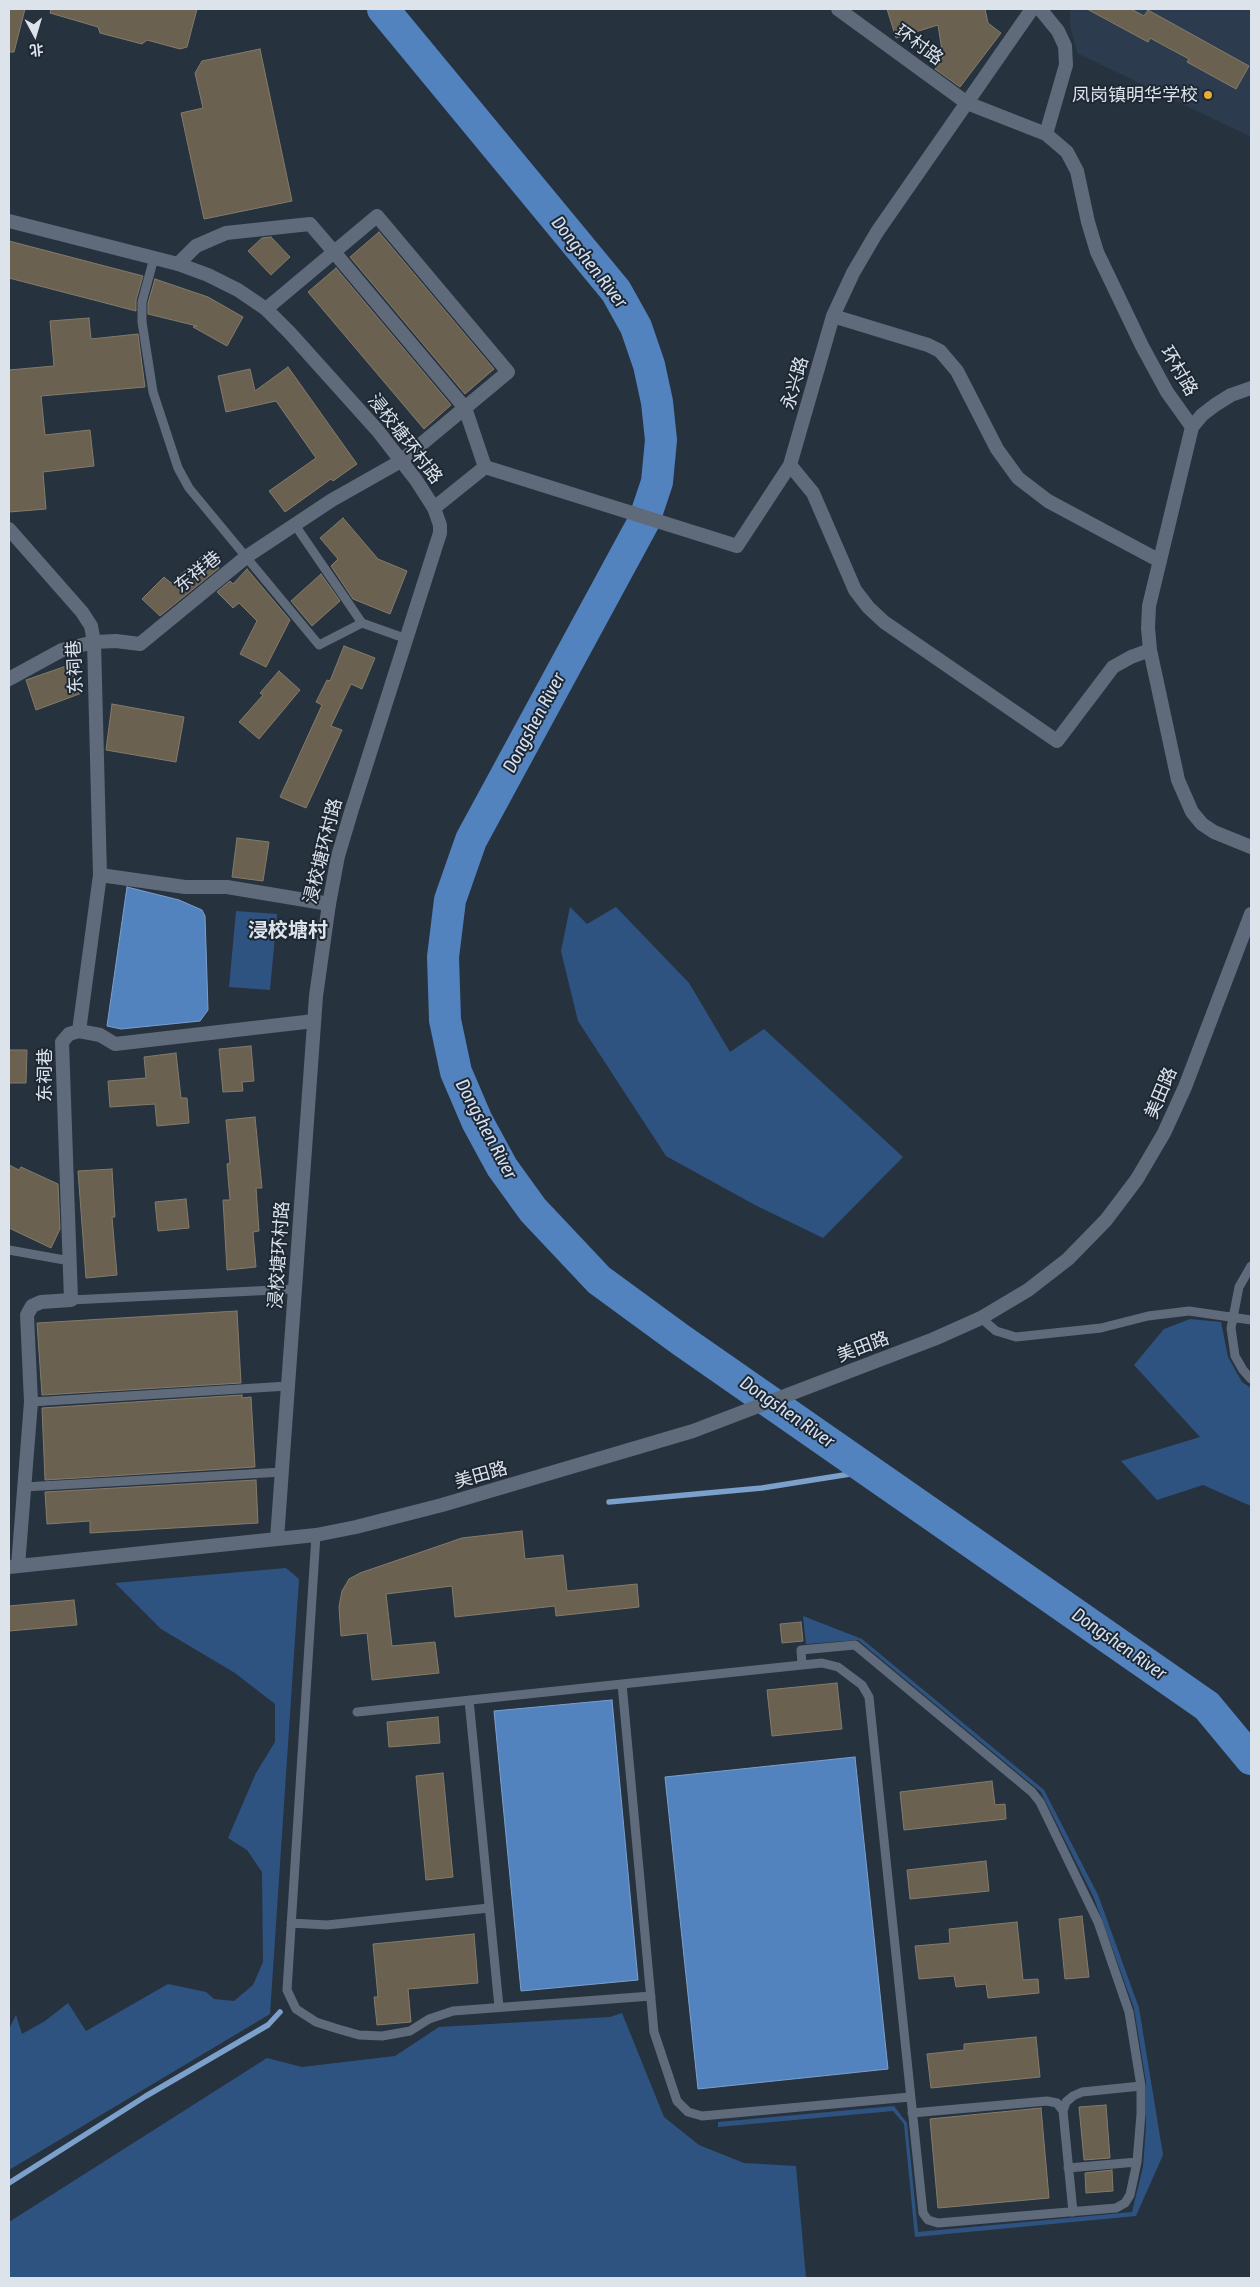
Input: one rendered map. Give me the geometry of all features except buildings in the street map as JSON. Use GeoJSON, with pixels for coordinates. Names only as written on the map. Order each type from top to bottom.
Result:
{"type":"FeatureCollection","features":[{"type":"Feature","properties":{"kind":"street","name":"环村路"},"geometry":{"type":"LineString","coordinates":[[838,9],[967,103],[1046,134],[1067,152],[1077,171],[1088,222],[1097,252],[1142,346],[1167,392],[1192,427]]}},
{"type":"Feature","properties":{"kind":"street","name":"永兴路"},"geometry":{"type":"LineString","coordinates":[[485,467],[737,546],[790,465],[833,316],[854,273],[877,232],[1032,9]]}},
{"type":"Feature","properties":{"kind":"street"},"geometry":{"type":"LineString","coordinates":[[1040,9],[1058,30],[1066,46],[1066,65],[1046,134]]}},
{"type":"Feature","properties":{"kind":"street","name":"东祥巷"},"geometry":{"type":"LineString","coordinates":[[9,679],[62,650],[94,642],[116,641],[140,644],[246,557],[332,500],[401,461],[508,372],[377,216],[334,252]]}},
{"type":"Feature","properties":{"kind":"street","name":"浸校塘环村路"},"geometry":{"type":"LineString","coordinates":[[9,221],[178,264],[208,275],[238,290],[266,309],[378,431],[434,508],[440,524],[440,533],[338,856],[329,904],[314,1021],[277,1539]]}},
{"type":"Feature","properties":{"kind":"street"},"geometry":{"type":"LineString","coordinates":[[178,264],[196,246],[226,233],[310,224],[465,408],[485,467],[434,508]]}},
{"type":"Feature","properties":{"kind":"street"},"geometry":{"type":"LineString","coordinates":[[266,309],[334,252]]}},
{"type":"Feature","properties":{"kind":"street"},"geometry":{"type":"LineString","coordinates":[[833,316],[928,345],[940,351],[957,371],[997,449],[1018,478],[1048,501],[1160,561]]}},
{"type":"Feature","properties":{"kind":"street"},"geometry":{"type":"LineString","coordinates":[[1251,388],[1231,395],[1215,405],[1202,415],[1192,427],[1149,606],[1150,650],[1178,780],[1188,804],[1197,818],[1208,828],[1251,847]]}},
{"type":"Feature","properties":{"kind":"street"},"geometry":{"type":"LineString","coordinates":[[790,465],[813,493],[855,590],[868,606],[884,622],[1057,741],[1113,668],[1130,657],[1150,650]]}},
{"type":"Feature","properties":{"kind":"street","name":"东祠巷"},"geometry":{"type":"LineString","coordinates":[[9,529],[82,612],[91,626],[94,642],[100,875],[79,1031],[69,1034],[62,1042],[71,1300]]}},
{"type":"Feature","properties":{"kind":"street"},"geometry":{"type":"LineString","coordinates":[[100,875],[185,888],[227,887],[329,904]]}},
{"type":"Feature","properties":{"kind":"street","name":"美田路"},"geometry":{"type":"LineString","coordinates":[[277,1539],[316,1534],[451,1503],[693,1431],[884,1359],[981,1318],[1028,1290],[1068,1259],[1106,1220],[1137,1179],[1164,1133],[1185,1086],[1251,914]]}},
{"type":"Feature","properties":{"kind":"street"},"geometry":{"type":"LineString","coordinates":[[79,1031],[100,1035],[115,1044],[314,1021]]}},
{"type":"Feature","properties":{"kind":"street"},"geometry":{"type":"LineString","coordinates":[[71,1300],[41,1302],[32,1306],[27,1315],[31,1402],[24,1487],[14,1566],[277,1539]]}},
{"type":"Feature","properties":{"kind":"lane"},"geometry":{"type":"LineString","coordinates":[[154,258],[142,302],[142,322],[153,392],[178,468],[189,488],[319,645],[362,623]]}},
{"type":"Feature","properties":{"kind":"lane"},"geometry":{"type":"LineString","coordinates":[[294,525],[362,623],[406,639]]}},
{"type":"Feature","properties":{"kind":"lane"},"geometry":{"type":"LineString","coordinates":[[9,1250],[70,1261]]}},
{"type":"Feature","properties":{"kind":"lane"},"geometry":{"type":"LineString","coordinates":[[1251,1266],[1241,1280],[1233,1317],[1231,1339],[1233,1350],[1243,1370],[1251,1379]]}},
{"type":"Feature","properties":{"kind":"lane"},"geometry":{"type":"LineString","coordinates":[[71,1300],[295,1289]]}},
{"type":"Feature","properties":{"kind":"lane"},"geometry":{"type":"LineString","coordinates":[[981,1318],[996,1331],[1016,1337],[1101,1328],[1170,1312],[1189,1311],[1251,1320]]}},
{"type":"Feature","properties":{"kind":"lane"},"geometry":{"type":"LineString","coordinates":[[31,1402],[288,1386]]}},
{"type":"Feature","properties":{"kind":"lane"},"geometry":{"type":"LineString","coordinates":[[24,1487],[282,1472]]}},
{"type":"Feature","properties":{"kind":"lane"},"geometry":{"type":"LineString","coordinates":[[316,1534],[287,1990],[296,2009],[316,2022],[359,2035],[382,2036],[410,2031],[440,2013],[651,1996]]}},
{"type":"Feature","properties":{"kind":"lane"},"geometry":{"type":"LineString","coordinates":[[357,1712],[822,1663],[838,1667],[862,1685],[869,1697],[922,2213],[928,2220],[938,2223],[1116,2208],[1125,2203],[1130,2195],[1140,2142],[1140,2086],[1129,2012],[1098,1922],[1044,1810],[1032,1792],[855,1645],[800,1650],[802,1665]]}},
{"type":"Feature","properties":{"kind":"lane"},"geometry":{"type":"LineString","coordinates":[[622,1684],[654,2032],[678,2101],[688,2112],[702,2116],[910,2098]]}},
{"type":"Feature","properties":{"kind":"lane"},"geometry":{"type":"LineString","coordinates":[[469,1700],[498,2007]]}},
{"type":"Feature","properties":{"kind":"lane"},"geometry":{"type":"LineString","coordinates":[[291,1924],[327,1926],[489,1908]]}},
{"type":"Feature","properties":{"kind":"lane"},"geometry":{"type":"LineString","coordinates":[[1073,2212],[1063,2111],[1066,2102],[1082,2092],[1140,2086]]}},
{"type":"Feature","properties":{"kind":"lane"},"geometry":{"type":"LineString","coordinates":[[912,2114],[1047,2100],[1057,2103],[1063,2111]]}},
{"type":"Feature","properties":{"kind":"lane"},"geometry":{"type":"LineString","coordinates":[[1068,2168],[1137,2162]]}},
{"type":"Feature","properties":{"kind":"shaded area","name":"凤岗镇明华学校"},"geometry":{"type":"Polygon","coordinates":[[[1070,9],[1251,9],[1251,137],[1077,53],[1070,24],[1070,9]]]}},
{"type":"Feature","properties":{"kind":"shaded area"},"geometry":{"type":"Polygon","coordinates":[[[127,887],[179,900],[202,910],[205,916],[208,1010],[200,1021],[121,1029],[107,1026],[127,887]]]}},
{"type":"Feature","properties":{"kind":"shaded area"},"geometry":{"type":"Polygon","coordinates":[[[570,907],[587,924],[616,907],[689,983],[730,1052],[764,1029],[903,1157],[823,1238],[755,1205],[666,1156],[578,1021],[561,951],[570,907]]]}},
{"type":"Feature","properties":{"kind":"shaded area"},"geometry":{"type":"Polygon","coordinates":[[[236,911],[277,914],[270,990],[229,987],[236,911]]]}},
{"type":"Feature","properties":{"kind":"shaded area"},"geometry":{"type":"Polygon","coordinates":[[[1190,1319],[1221,1322],[1228,1357],[1242,1382],[1251,1388],[1251,1506],[1203,1485],[1157,1500],[1121,1461],[1200,1437],[1134,1365],[1164,1329],[1190,1319]]]}},
{"type":"Feature","properties":{"kind":"shaded area"},"geometry":{"type":"Polygon","coordinates":[[[286,1568],[299,1579],[270,2014],[9,2170],[9,2029],[16,2015],[22,2034],[45,2021],[68,2003],[86,2031],[168,1984],[206,1992],[214,1999],[234,2001],[253,1985],[263,1962],[262,1872],[247,1850],[228,1838],[256,1773],[275,1742],[275,1704],[235,1673],[161,1629],[115,1583],[286,1568]]]}},
{"type":"Feature","properties":{"kind":"shaded area"},"geometry":{"type":"Polygon","coordinates":[[[803,1616],[862,1639],[1044,1790],[1098,1895],[1139,2008],[1163,2155],[1136,2216],[915,2237],[904,2124],[893,2111],[718,2127],[718,2122],[894,2106],[907,2123],[918,2232],[1132,2212],[1143,2167],[1146,2127],[1146,2082],[1134,2008],[1094,1898],[1041,1792],[858,1640],[806,1644],[803,1616]]]}},
{"type":"Feature","properties":{"kind":"shaded area"},"geometry":{"type":"Polygon","coordinates":[[[612,1700],[638,1980],[521,1991],[494,1711],[612,1700]]]}},
{"type":"Feature","properties":{"kind":"shaded area"},"geometry":{"type":"Polygon","coordinates":[[[855,1757],[888,2069],[698,2089],[665,1777],[855,1757]]]}},
{"type":"Feature","properties":{"kind":"shaded area"},"geometry":{"type":"Polygon","coordinates":[[[622,2013],[664,2117],[699,2145],[744,2163],[796,2166],[806,2278],[9,2278],[9,2222],[267,2058],[302,2067],[395,2056],[439,2027],[610,2017],[622,2013]]]}},
{"type":"Feature","properties":{"kind":"waterway","name":"Dongshen River"},"geometry":{"type":"LineString","coordinates":[[383,9],[616,291],[636,327],[649,365],[657,402],[661,440],[657,482],[644,521],[471,840],[450,900],[443,957],[445,1020],[456,1072],[477,1121],[502,1167],[533,1210],[599,1280],[681,1340],[1207,1706],[1251,1759]]}},
{"type":"Feature","properties":{"kind":"waterway"},"geometry":{"type":"LineString","coordinates":[[609,1502],[762,1488],[869,1471]]}},
{"type":"Feature","properties":{"kind":"waterway"},"geometry":{"type":"LineString","coordinates":[[9,2183],[146,2096],[268,2025],[280,2012]]}},
{"type":"Feature","properties":{"kind":"place","name":"凤岗镇明华学校"},"geometry":{"type":"Point","coordinates":[1208,95]}},
{"type":"Feature","properties":{"kind":"district","name":"浸校塘村"},"geometry":{"type":"Point","coordinates":[288,931]}}]}
